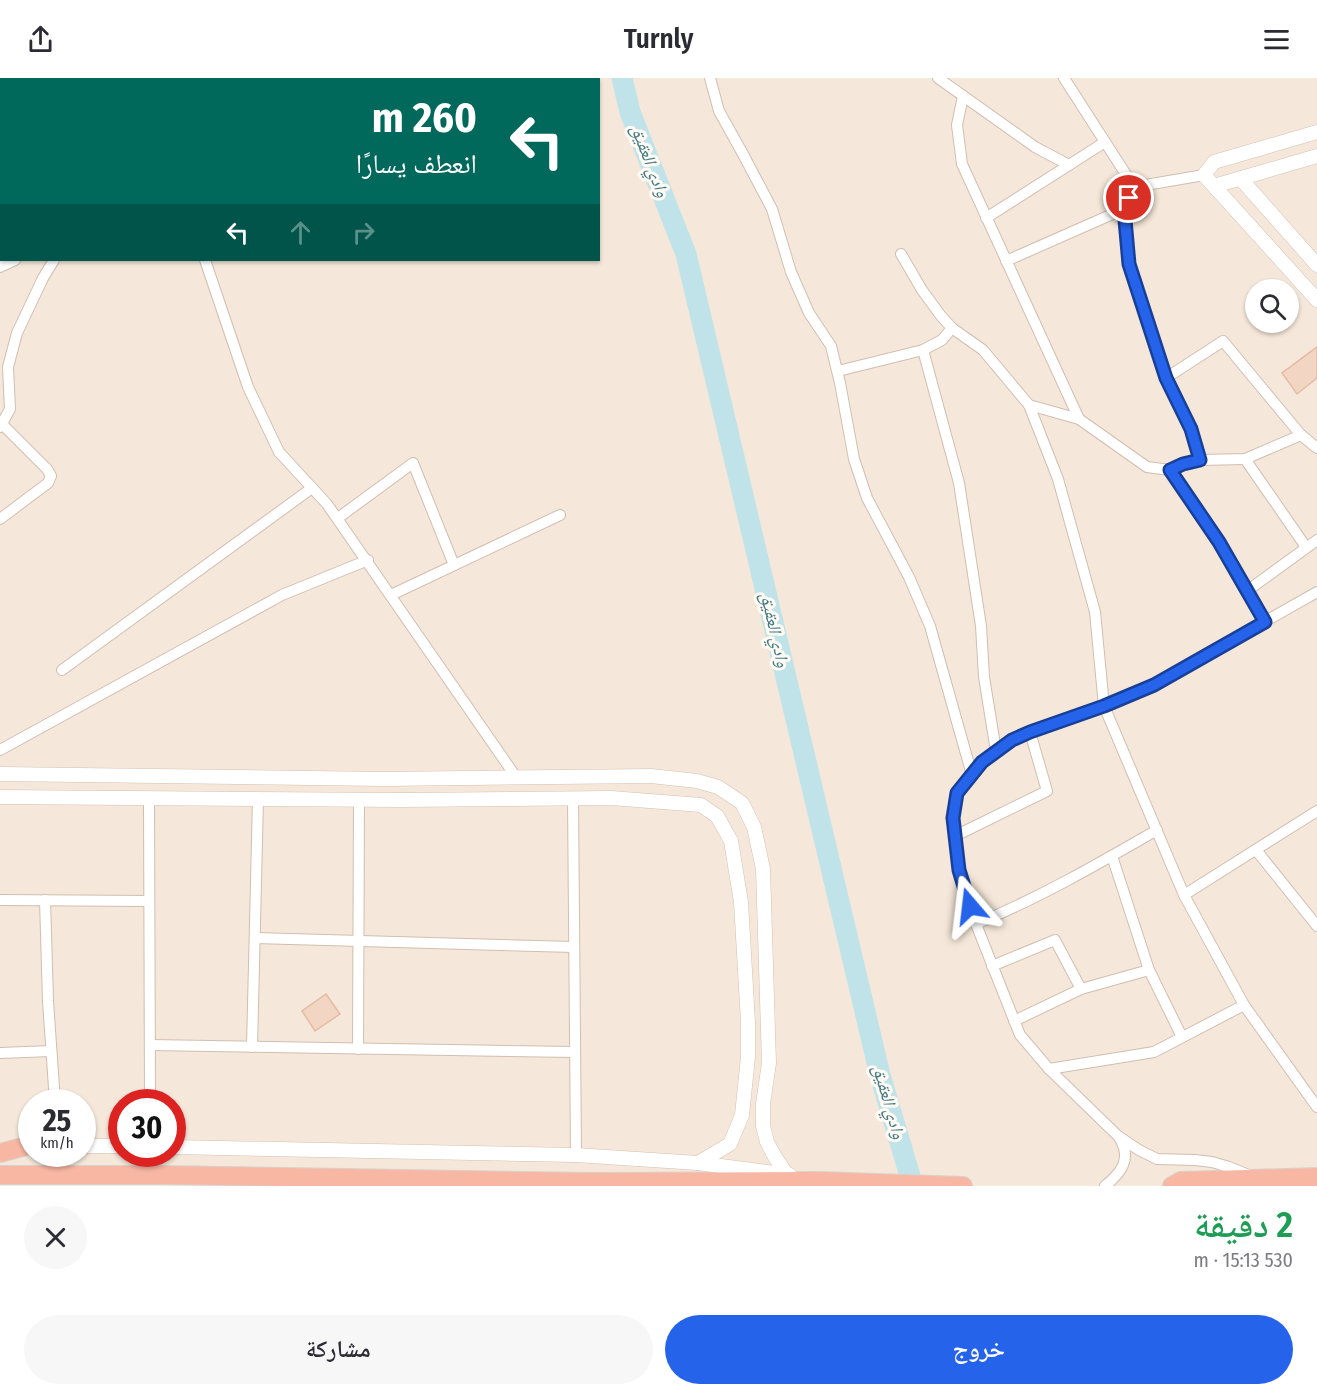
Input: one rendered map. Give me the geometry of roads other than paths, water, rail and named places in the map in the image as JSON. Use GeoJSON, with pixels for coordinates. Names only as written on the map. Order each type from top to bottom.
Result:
{"type":"FeatureCollection","features":[{"type":"Feature","properties":{"kind":"highway"},"geometry":{"type":"LineString","coordinates":[[0,1153],[18,1149]]}},
{"type":"Feature","properties":{"kind":"highway"},"geometry":{"type":"LineString","coordinates":[[0,1175],[590,1182],[801,1180],[963,1186]]}},
{"type":"Feature","properties":{"kind":"highway"},"geometry":{"type":"LineString","coordinates":[[1172,1186],[1181,1182],[1317,1177]]}},
{"type":"Feature","properties":{"kind":"street"},"geometry":{"type":"LineString","coordinates":[[710,78],[719,111],[772,209],[790,272],[809,313],[831,346],[854,459],[867,498],[909,577],[930,626],[972,775]]}},
{"type":"Feature","properties":{"kind":"street"},"geometry":{"type":"LineString","coordinates":[[938,78],[1035,147],[1070,165]]}},
{"type":"Feature","properties":{"kind":"street"},"geometry":{"type":"LineString","coordinates":[[1064,78],[1134,187]]}},
{"type":"Feature","properties":{"kind":"street"},"geometry":{"type":"LineString","coordinates":[[963,96],[957,125],[962,164],[1079,419]]}},
{"type":"Feature","properties":{"kind":"street"},"geometry":{"type":"LineString","coordinates":[[1134,187],[1204,175],[1214,162],[1317,132]]}},
{"type":"Feature","properties":{"kind":"street"},"geometry":{"type":"LineString","coordinates":[[986,218],[1105,142]]}},
{"type":"Feature","properties":{"kind":"street"},"geometry":{"type":"LineString","coordinates":[[1214,186],[1317,156]]}},
{"type":"Feature","properties":{"kind":"street"},"geometry":{"type":"LineString","coordinates":[[1204,175],[1317,300]]}},
{"type":"Feature","properties":{"kind":"street"},"geometry":{"type":"LineString","coordinates":[[1240,178],[1317,265]]}},
{"type":"Feature","properties":{"kind":"street"},"geometry":{"type":"LineString","coordinates":[[1134,187],[1124,209],[1129,264],[1166,378],[1191,429],[1200,460]]}},
{"type":"Feature","properties":{"kind":"street"},"geometry":{"type":"LineString","coordinates":[[1006,261],[1124,209]]}},
{"type":"Feature","properties":{"kind":"street"},"geometry":{"type":"LineString","coordinates":[[900,254],[941,316],[952,328],[983,350],[1029,405],[1058,479],[1095,612],[1104,706],[1184,895],[1244,1005],[1315,1100]]}},
{"type":"Feature","properties":{"kind":"street"},"geometry":{"type":"LineString","coordinates":[[0,519],[48,483],[51,476],[47,469],[1,426],[10,410],[8,368],[17,333],[53,261]]}},
{"type":"Feature","properties":{"kind":"street"},"geometry":{"type":"LineString","coordinates":[[205,261],[248,387],[279,452],[338,518],[516,777]]}},
{"type":"Feature","properties":{"kind":"street"},"geometry":{"type":"LineString","coordinates":[[837,371],[923,350],[942,340],[952,328]]}},
{"type":"Feature","properties":{"kind":"street"},"geometry":{"type":"LineString","coordinates":[[1166,378],[1223,341],[1301,435],[1317,448]]}},
{"type":"Feature","properties":{"kind":"street"},"geometry":{"type":"LineString","coordinates":[[923,350],[959,483],[981,626],[984,676],[996,752]]}},
{"type":"Feature","properties":{"kind":"street"},"geometry":{"type":"LineString","coordinates":[[0,400],[10,410]]}},
{"type":"Feature","properties":{"kind":"street"},"geometry":{"type":"LineString","coordinates":[[1029,405],[1079,419],[1148,467],[1170,470],[1200,460],[1245,459],[1301,435]]}},
{"type":"Feature","properties":{"kind":"street"},"geometry":{"type":"LineString","coordinates":[[1245,459],[1306,547]]}},
{"type":"Feature","properties":{"kind":"street"},"geometry":{"type":"LineString","coordinates":[[338,518],[413,463],[454,566]]}},
{"type":"Feature","properties":{"kind":"street"},"geometry":{"type":"LineString","coordinates":[[1170,470],[1219,542],[1265,622]]}},
{"type":"Feature","properties":{"kind":"street"},"geometry":{"type":"LineString","coordinates":[[62,670],[312,488]]}},
{"type":"Feature","properties":{"kind":"street"},"geometry":{"type":"LineString","coordinates":[[391,595],[560,515]]}},
{"type":"Feature","properties":{"kind":"street"},"geometry":{"type":"LineString","coordinates":[[1247,591],[1317,540]]}},
{"type":"Feature","properties":{"kind":"street"},"geometry":{"type":"LineString","coordinates":[[0,750],[282,595],[368,560]]}},
{"type":"Feature","properties":{"kind":"street"},"geometry":{"type":"LineString","coordinates":[[1256,1178],[1212,1162],[1157,1159],[1139,1150],[1118,1136],[1049,1069],[1020,1035],[976,924],[959,870],[953,818],[957,793],[982,762],[1012,740],[1154,685],[1317,592]]}},
{"type":"Feature","properties":{"kind":"street"},"geometry":{"type":"LineString","coordinates":[[955,836],[1047,791],[1030,732]]}},
{"type":"Feature","properties":{"kind":"street"},"geometry":{"type":"LineString","coordinates":[[0,774],[384,779],[651,776],[697,781],[718,787],[742,803],[754,827],[763,869],[769,1058],[763,1104],[763,1126],[767,1142],[775,1157],[801,1180]]}},
{"type":"Feature","properties":{"kind":"street"},"geometry":{"type":"LineString","coordinates":[[295,777],[297,799]]}},
{"type":"Feature","properties":{"kind":"street"},"geometry":{"type":"LineString","coordinates":[[0,797],[359,800],[611,798],[701,805],[717,816],[730,841],[741,902],[748,1057],[742,1115],[730,1144],[698,1163]]}},
{"type":"Feature","properties":{"kind":"street"},"geometry":{"type":"LineString","coordinates":[[149,798],[150,1089]]}},
{"type":"Feature","properties":{"kind":"street"},"geometry":{"type":"LineString","coordinates":[[573,798],[576,1155]]}},
{"type":"Feature","properties":{"kind":"street"},"geometry":{"type":"LineString","coordinates":[[252,1047],[258,799]]}},
{"type":"Feature","properties":{"kind":"street"},"geometry":{"type":"LineString","coordinates":[[358,1049],[359,800]]}},
{"type":"Feature","properties":{"kind":"street"},"geometry":{"type":"LineString","coordinates":[[1184,895],[1317,812]]}},
{"type":"Feature","properties":{"kind":"street"},"geometry":{"type":"LineString","coordinates":[[976,924],[1016,907],[1157,830]]}},
{"type":"Feature","properties":{"kind":"street"},"geometry":{"type":"LineString","coordinates":[[1256,850],[1317,926]]}},
{"type":"Feature","properties":{"kind":"street"},"geometry":{"type":"LineString","coordinates":[[1112,856],[1149,970],[1182,1038]]}},
{"type":"Feature","properties":{"kind":"street"},"geometry":{"type":"LineString","coordinates":[[0,900],[149,901]]}},
{"type":"Feature","properties":{"kind":"street"},"geometry":{"type":"LineString","coordinates":[[45,900],[54,1089]]}},
{"type":"Feature","properties":{"kind":"street"},"geometry":{"type":"LineString","coordinates":[[255,938],[574,947]]}},
{"type":"Feature","properties":{"kind":"street"},"geometry":{"type":"LineString","coordinates":[[992,966],[1054,940],[1081,989]]}},
{"type":"Feature","properties":{"kind":"street"},"geometry":{"type":"LineString","coordinates":[[1014,1021],[1081,989],[1149,970]]}},
{"type":"Feature","properties":{"kind":"street"},"geometry":{"type":"LineString","coordinates":[[1049,1069],[1154,1052],[1244,1005]]}},
{"type":"Feature","properties":{"kind":"street"},"geometry":{"type":"LineString","coordinates":[[150,1045],[575,1052]]}},
{"type":"Feature","properties":{"kind":"street"},"geometry":{"type":"LineString","coordinates":[[0,1053],[51,1051]]}},
{"type":"Feature","properties":{"kind":"street"},"geometry":{"type":"LineString","coordinates":[[748,1057],[769,1058]]}},
{"type":"Feature","properties":{"kind":"street"},"geometry":{"type":"LineString","coordinates":[[1105,1186],[1119,1173],[1124,1162],[1125,1149],[1118,1136]]}},
{"type":"Feature","properties":{"kind":"street"},"geometry":{"type":"LineString","coordinates":[[0,1146],[18,1146]]}},
{"type":"Feature","properties":{"kind":"street"},"geometry":{"type":"LineString","coordinates":[[186,1147],[576,1155],[698,1163],[801,1180]]}},
{"type":"Feature","properties":{"kind":"waterway","name":"وادي العقيق"},"geometry":{"type":"LineString","coordinates":[[622,78],[630,112],[686,254],[880,1075],[913,1186]]}}]}
